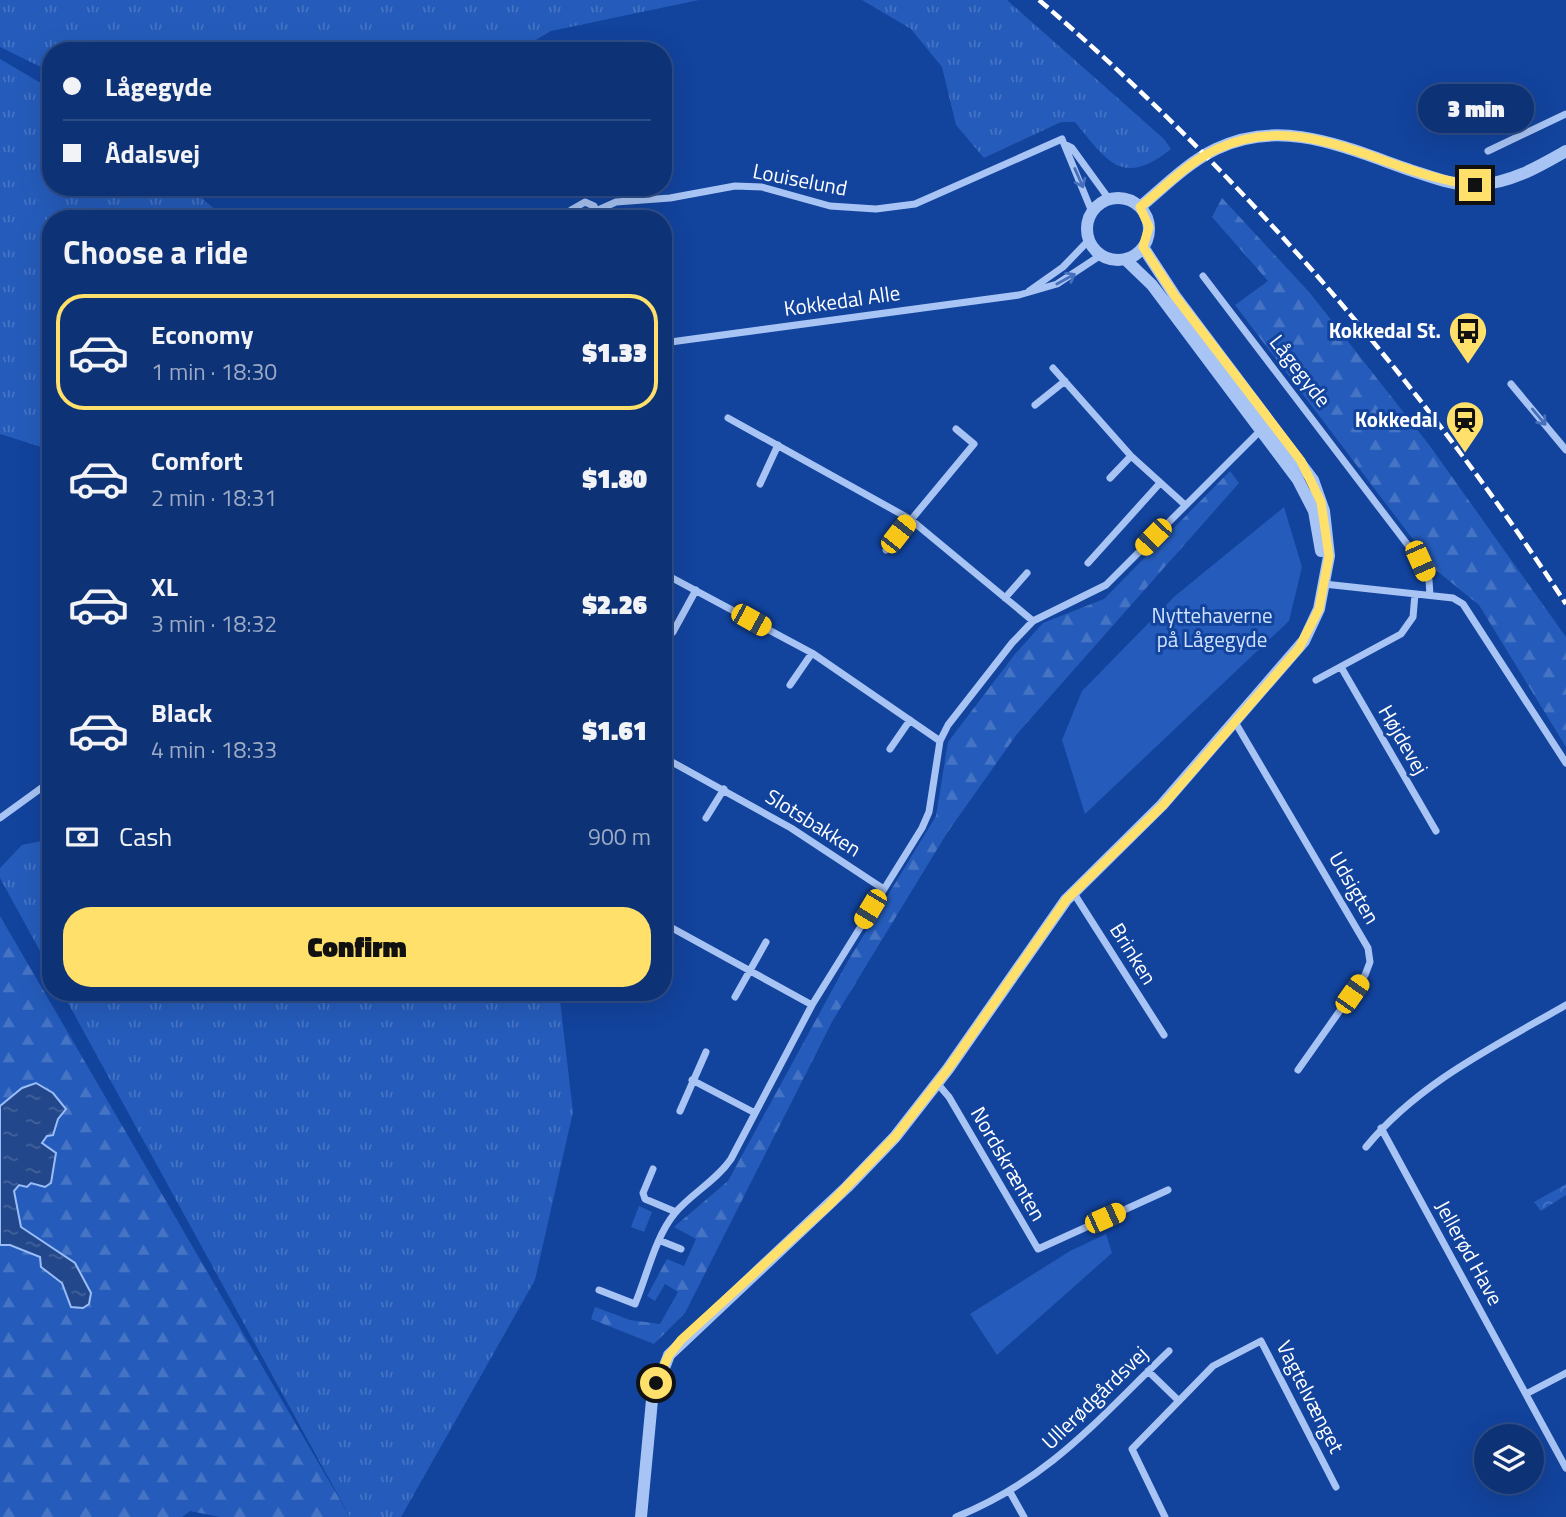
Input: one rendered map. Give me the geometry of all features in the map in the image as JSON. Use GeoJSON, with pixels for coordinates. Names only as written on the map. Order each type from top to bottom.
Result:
{"type":"FeatureCollection","features":[{"type":"Feature","properties":{"kind":"street"},"geometry":{"type":"LineString","coordinates":[[1488,151],[1566,114]]}},
{"type":"Feature","properties":{"kind":"street"},"geometry":{"type":"LineString","coordinates":[[1140,207],[1173,178],[1216,149],[1263,135],[1321,139],[1446,182],[1475,185],[1528,173],[1566,151]]}},
{"type":"Feature","properties":{"kind":"street","name":"Louiselund"},"geometry":{"type":"LineString","coordinates":[[598,210],[616,202],[670,198],[735,186],[762,187],[830,206],[876,209],[915,204],[1062,139],[1064,144]]}},
{"type":"Feature","properties":{"kind":"street"},"geometry":{"type":"LineString","coordinates":[[1064,144],[1072,148],[1109,199]]}},
{"type":"Feature","properties":{"kind":"street"},"geometry":{"type":"LineString","coordinates":[[1064,144],[1092,212]]}},
{"type":"Feature","properties":{"kind":"street"},"geometry":{"type":"LineString","coordinates":[[1109,199],[1126,199],[1140,207],[1149,227],[1143,247],[1125,259],[1111,259],[1101,255],[1089,240],[1087,226],[1092,212],[1109,199]]}},
{"type":"Feature","properties":{"kind":"street"},"geometry":{"type":"LineString","coordinates":[[571,210],[579,203],[590,203],[598,210]]}},
{"type":"Feature","properties":{"kind":"street","name":"Kokkedal Alle"},"geometry":{"type":"LineString","coordinates":[[1026,293],[1063,267],[1089,240]]}},
{"type":"Feature","properties":{"kind":"street"},"geometry":{"type":"LineString","coordinates":[[1143,247],[1266,426],[1291,468],[1314,511],[1319,531],[1324,584]]}},
{"type":"Feature","properties":{"kind":"street","name":"Kokkedal Alle"},"geometry":{"type":"LineString","coordinates":[[672,342],[1026,293],[1057,284],[1101,255]]}},
{"type":"Feature","properties":{"kind":"street"},"geometry":{"type":"LineString","coordinates":[[641,1517],[652,1401],[656,1383],[669,1355],[864,1170],[937,1083],[1044,929],[1073,892],[1153,815],[1235,722],[1304,641],[1319,609],[1329,565],[1328,532],[1317,491],[1301,461],[1266,426],[1158,293],[1125,259]]}},
{"type":"Feature","properties":{"kind":"street","name":"Lågegyde"},"geometry":{"type":"LineString","coordinates":[[1203,276],[1420,561],[1429,580],[1430,595]]}},
{"type":"Feature","properties":{"kind":"street"},"geometry":{"type":"LineString","coordinates":[[1053,368],[1132,456],[1184,504]]}},
{"type":"Feature","properties":{"kind":"street"},"geometry":{"type":"LineString","coordinates":[[1035,405],[1065,381]]}},
{"type":"Feature","properties":{"kind":"street"},"geometry":{"type":"LineString","coordinates":[[1511,384],[1566,450]]}},
{"type":"Feature","properties":{"kind":"street"},"geometry":{"type":"LineString","coordinates":[[729,418],[910,519],[1033,621]]}},
{"type":"Feature","properties":{"kind":"street"},"geometry":{"type":"LineString","coordinates":[[599,1290],[635,1304],[676,1212],[722,1173],[812,1005],[929,812],[940,741],[948,724],[1012,643],[1033,621],[1106,585],[1184,504],[1266,426]]}},
{"type":"Feature","properties":{"kind":"street"},"geometry":{"type":"LineString","coordinates":[[886,550],[974,444],[956,429]]}},
{"type":"Feature","properties":{"kind":"street"},"geometry":{"type":"LineString","coordinates":[[760,484],[778,445]]}},
{"type":"Feature","properties":{"kind":"street"},"geometry":{"type":"LineString","coordinates":[[1110,478],[1132,456]]}},
{"type":"Feature","properties":{"kind":"street"},"geometry":{"type":"LineString","coordinates":[[1088,563],[1160,484]]}},
{"type":"Feature","properties":{"kind":"street"},"geometry":{"type":"LineString","coordinates":[[1005,598],[1027,573]]}},
{"type":"Feature","properties":{"kind":"street"},"geometry":{"type":"LineString","coordinates":[[672,578],[812,653],[940,741]]}},
{"type":"Feature","properties":{"kind":"street"},"geometry":{"type":"LineString","coordinates":[[1324,584],[1453,598],[1471,613],[1566,763]]}},
{"type":"Feature","properties":{"kind":"street"},"geometry":{"type":"LineString","coordinates":[[673,632],[696,590]]}},
{"type":"Feature","properties":{"kind":"street"},"geometry":{"type":"LineString","coordinates":[[1316,680],[1401,634],[1413,617],[1415,594]]}},
{"type":"Feature","properties":{"kind":"street"},"geometry":{"type":"LineString","coordinates":[[790,685],[812,653]]}},
{"type":"Feature","properties":{"kind":"street","name":"Højdevej"},"geometry":{"type":"LineString","coordinates":[[1340,667],[1436,831]]}},
{"type":"Feature","properties":{"kind":"street"},"geometry":{"type":"LineString","coordinates":[[890,749],[910,720]]}},
{"type":"Feature","properties":{"kind":"street","name":"Udsigten"},"geometry":{"type":"LineString","coordinates":[[1235,722],[1368,948],[1370,962],[1365,975],[1298,1070]]}},
{"type":"Feature","properties":{"kind":"street","name":"Slotsbakken"},"geometry":{"type":"LineString","coordinates":[[672,762],[791,828],[882,888]]}},
{"type":"Feature","properties":{"kind":"street"},"geometry":{"type":"LineString","coordinates":[[0,818],[42,788]]}},
{"type":"Feature","properties":{"kind":"street"},"geometry":{"type":"LineString","coordinates":[[706,818],[724,789]]}},
{"type":"Feature","properties":{"kind":"street","name":"Brinken"},"geometry":{"type":"LineString","coordinates":[[1073,892],[1164,1035]]}},
{"type":"Feature","properties":{"kind":"street"},"geometry":{"type":"LineString","coordinates":[[672,928],[812,1005]]}},
{"type":"Feature","properties":{"kind":"street"},"geometry":{"type":"LineString","coordinates":[[735,997],[766,942]]}},
{"type":"Feature","properties":{"kind":"street"},"geometry":{"type":"LineString","coordinates":[[1366,1147],[1381,1128],[1437,1080],[1566,1005]]}},
{"type":"Feature","properties":{"kind":"street"},"geometry":{"type":"LineString","coordinates":[[680,1111],[706,1052]]}},
{"type":"Feature","properties":{"kind":"street"},"geometry":{"type":"LineString","coordinates":[[692,1080],[755,1113]]}},
{"type":"Feature","properties":{"kind":"street","name":"Nordskrænten"},"geometry":{"type":"LineString","coordinates":[[937,1083],[949,1097],[1038,1249],[1168,1190]]}},
{"type":"Feature","properties":{"kind":"street","name":"Jellerød Have"},"geometry":{"type":"LineString","coordinates":[[1381,1128],[1566,1468]]}},
{"type":"Feature","properties":{"kind":"street"},"geometry":{"type":"LineString","coordinates":[[653,1169],[643,1193],[645,1199],[676,1212]]}},
{"type":"Feature","properties":{"kind":"street"},"geometry":{"type":"LineString","coordinates":[[661,1241],[681,1249]]}},
{"type":"Feature","properties":{"kind":"street","name":"Vagtelvænget"},"geometry":{"type":"LineString","coordinates":[[1165,1517],[1132,1449],[1213,1366],[1261,1342],[1336,1486]]}},
{"type":"Feature","properties":{"kind":"street","name":"Ullerødgårdsvej"},"geometry":{"type":"LineString","coordinates":[[956,1517],[1010,1492],[1071,1449],[1169,1351]]}},
{"type":"Feature","properties":{"kind":"street"},"geometry":{"type":"LineString","coordinates":[[1149,1371],[1179,1401]]}},
{"type":"Feature","properties":{"kind":"street"},"geometry":{"type":"LineString","coordinates":[[1526,1394],[1566,1373]]}},
{"type":"Feature","properties":{"kind":"street"},"geometry":{"type":"LineString","coordinates":[[1010,1492],[1024,1517]]}},
{"type":"Feature","properties":{"kind":"green space"},"geometry":{"type":"Polygon","coordinates":[[[0,0],[699,0],[551,31],[532,42],[42,42],[42,68],[0,47],[0,0]]]}},
{"type":"Feature","properties":{"kind":"green space"},"geometry":{"type":"Polygon","coordinates":[[[862,0],[1007,0],[1164,139],[1171,149],[1154,161],[1140,167],[1128,168],[1107,158],[1075,122],[1061,122],[984,158],[956,125],[942,67],[911,29],[862,0]]]}},
{"type":"Feature","properties":{"kind":"green space"},"geometry":{"type":"Polygon","coordinates":[[[0,59],[42,84],[42,196],[199,196],[216,210],[42,210],[42,447],[0,434],[0,59]]]}},
{"type":"Feature","properties":{"kind":"green space"},"geometry":{"type":"Polygon","coordinates":[[[1222,198],[1310,293],[1430,446],[1566,637],[1566,747],[1479,605],[1437,571],[1235,305],[1268,281],[1212,217],[1222,198]]]}},
{"type":"Feature","properties":{"kind":"green space"},"geometry":{"type":"Polygon","coordinates":[[[1230,471],[1239,483],[1017,734],[947,833],[833,1020],[685,1313],[654,1344],[591,1319],[595,1307],[630,1320],[660,1324],[678,1292],[665,1284],[655,1301],[647,1296],[667,1259],[684,1266],[696,1239],[674,1227],[728,1181],[848,961],[936,816],[948,742],[1015,654],[1043,623],[1104,599],[1230,471]]]}},
{"type":"Feature","properties":{"kind":"green space","name":"Nyttehaverne på Lågegyde"},"geometry":{"type":"Polygon","coordinates":[[[1284,507],[1302,567],[1289,621],[1085,814],[1062,740],[1082,691],[1175,596],[1284,507]]]}},
{"type":"Feature","properties":{"kind":"green space"},"geometry":{"type":"Polygon","coordinates":[[[42,841],[42,955],[0,878],[0,868],[22,845],[42,841]]]}},
{"type":"Feature","properties":{"kind":"green space"},"geometry":{"type":"Polygon","coordinates":[[[0,916],[42,988],[42,1001],[50,1001],[350,1517],[220,1517],[190,1511],[182,1517],[0,1517],[0,916]]]}},
{"type":"Feature","properties":{"kind":"green space"},"geometry":{"type":"Polygon","coordinates":[[[67,1001],[560,1001],[573,1112],[535,1280],[401,1517],[350,1517],[67,1001]]]}},
{"type":"Feature","properties":{"kind":"green space"},"geometry":{"type":"Polygon","coordinates":[[[1566,1184],[1566,1195],[1541,1211],[1534,1202],[1566,1184]]]}},
{"type":"Feature","properties":{"kind":"green space"},"geometry":{"type":"Polygon","coordinates":[[[639,1206],[652,1212],[644,1232],[631,1227],[639,1206]]]}},
{"type":"Feature","properties":{"kind":"green space"},"geometry":{"type":"Polygon","coordinates":[[[1106,1234],[1112,1253],[997,1355],[970,1314],[1070,1251],[1106,1234]]]}},
{"type":"Feature","properties":{"kind":"water"},"geometry":{"type":"Polygon","coordinates":[[[36,1083],[53,1093],[66,1109],[58,1119],[53,1135],[47,1136],[42,1143],[56,1153],[51,1183],[45,1187],[31,1183],[27,1187],[19,1185],[14,1191],[21,1227],[75,1263],[91,1293],[89,1304],[83,1308],[71,1307],[62,1283],[41,1267],[40,1257],[10,1245],[0,1245],[0,1106],[22,1088],[36,1083]]]}},
{"type":"Feature","properties":{"kind":"railway"},"geometry":{"type":"LineString","coordinates":[[1039,0],[1186,136],[1324,284],[1451,440],[1566,604]]}},
{"type":"Feature","properties":{"kind":"place","name":"Kokkedal St."},"geometry":{"type":"Point","coordinates":[1468,365]}},
{"type":"Feature","properties":{"kind":"place","name":"Kokkedal"},"geometry":{"type":"Point","coordinates":[1465,454]}},
{"type":"Feature","properties":{"kind":"route"},"geometry":{"type":"LineString","coordinates":[[656,1383],[664,1363],[681,1340],[829,1205],[895,1137],[948,1069],[1058,909],[1153,815],[1294,656],[1316,617],[1329,565],[1328,532],[1317,491],[1301,461],[1175,296],[1143,247],[1149,227],[1140,207],[1173,178],[1216,149],[1263,135],[1295,135],[1321,139],[1446,182],[1475,185]]}}]}
